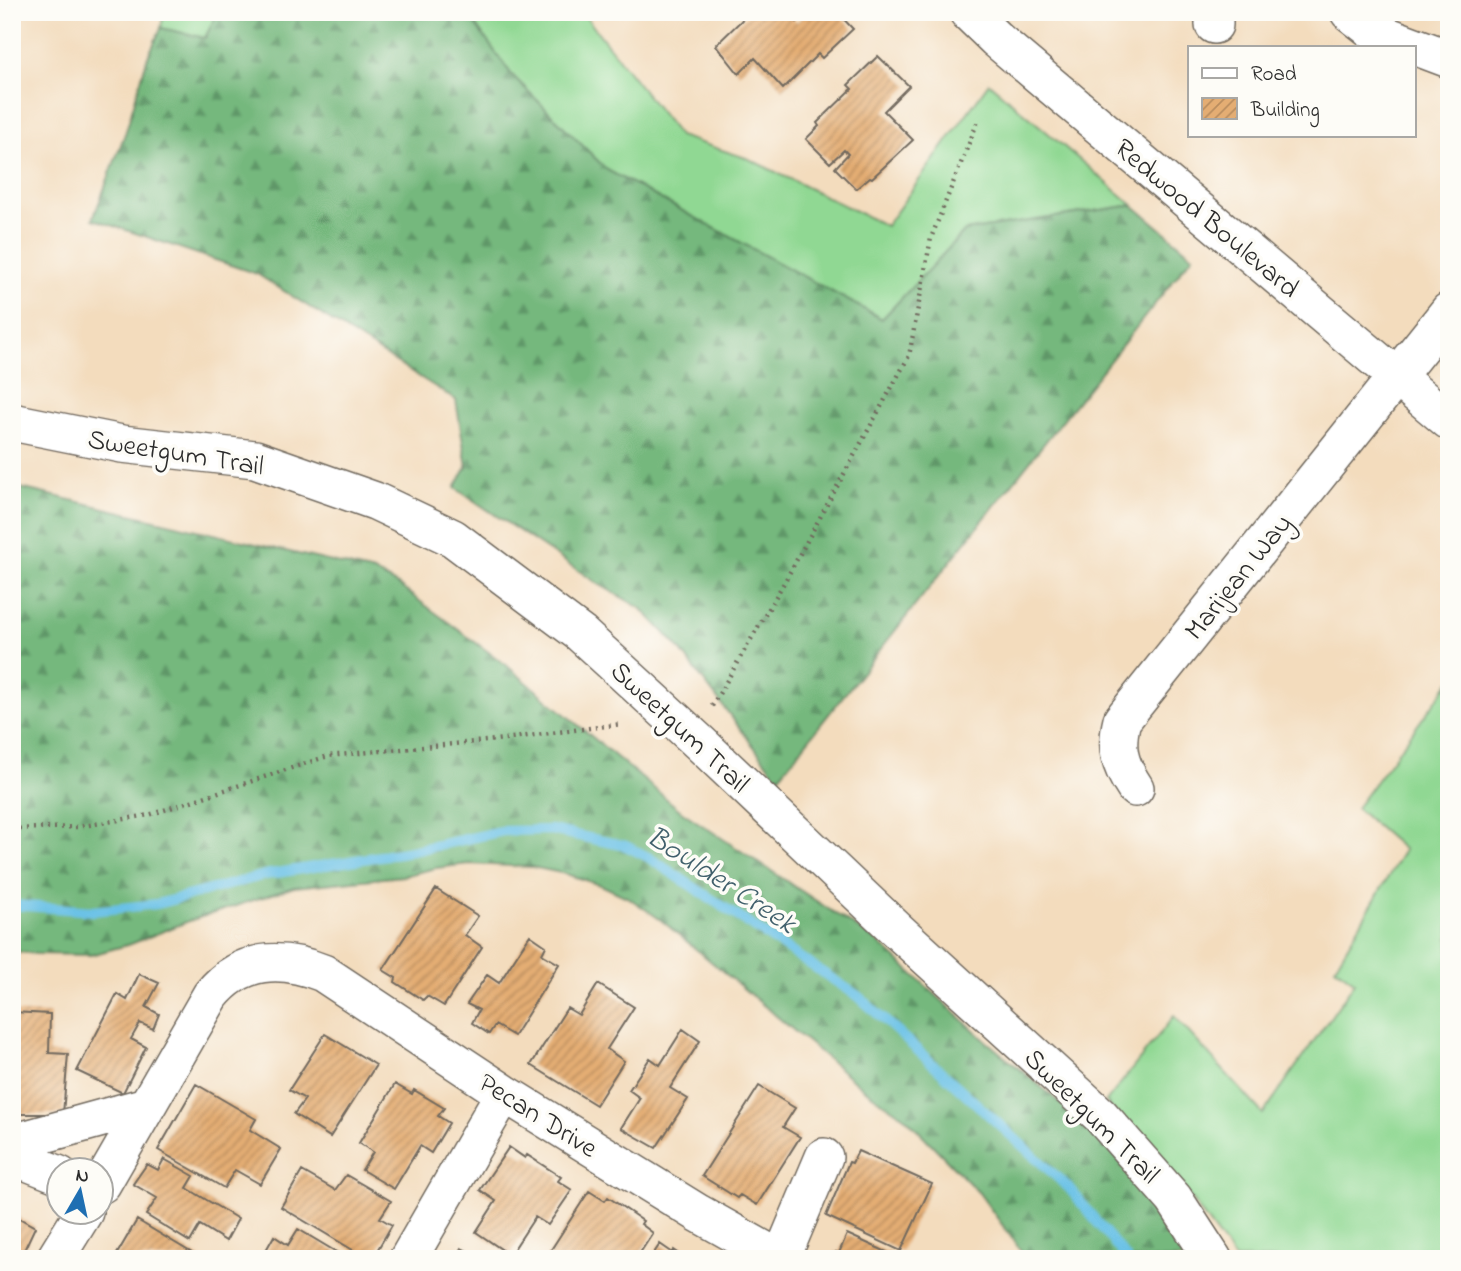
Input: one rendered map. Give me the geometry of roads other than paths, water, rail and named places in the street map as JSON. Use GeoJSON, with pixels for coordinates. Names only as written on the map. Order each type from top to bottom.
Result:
{"type":"FeatureCollection","features":[{"type":"Feature","properties":{"kind":"street","name":"Redwood Boulevard"},"geometry":{"type":"LineString","coordinates":[[968,12],[996,39],[1449,421]]}},
{"type":"Feature","properties":{"kind":"street"},"geometry":{"type":"LineString","coordinates":[[1349,12],[1373,30],[1415,46]]}},
{"type":"Feature","properties":{"kind":"street"},"geometry":{"type":"LineString","coordinates":[[1416,46],[1449,59]]}},
{"type":"Feature","properties":{"kind":"street","name":"Marijean Way"},"geometry":{"type":"LineString","coordinates":[[1135,788],[1125,774],[1118,752],[1117,739],[1122,720],[1449,311]]}},
{"type":"Feature","properties":{"kind":"street","name":"Sweetgum Trail"},"geometry":{"type":"LineString","coordinates":[[12,422],[122,444],[255,459],[375,501],[453,538],[581,634],[896,929],[1101,1115],[1174,1199],[1213,1259]]}},
{"type":"Feature","properties":{"kind":"street","name":"Pecan Drive"},"geometry":{"type":"LineString","coordinates":[[146,1107],[193,1023],[221,983],[236,972],[263,963],[302,964],[341,984],[504,1093],[698,1213],[780,1259]]}},
{"type":"Feature","properties":{"kind":"street"},"geometry":{"type":"LineString","coordinates":[[408,1259],[504,1093]]}},
{"type":"Feature","properties":{"kind":"street"},"geometry":{"type":"LineString","coordinates":[[12,1143],[146,1107]]}},
{"type":"Feature","properties":{"kind":"street"},"geometry":{"type":"LineString","coordinates":[[116,1160],[146,1107]]}},
{"type":"Feature","properties":{"kind":"street"},"geometry":{"type":"LineString","coordinates":[[12,1156],[46,1169]]}},
{"type":"Feature","properties":{"kind":"street"},"geometry":{"type":"LineString","coordinates":[[780,1259],[824,1157]]}},
{"type":"Feature","properties":{"kind":"street"},"geometry":{"type":"LineString","coordinates":[[55,1259],[75,1226]]}},
{"type":"Feature","properties":{"kind":"waterway","name":"Boulder Creek"},"geometry":{"type":"LineString","coordinates":[[12,905],[93,911],[157,904],[265,875],[411,851],[503,831],[551,830],[626,846],[648,857],[858,996],[1069,1188],[1127,1259]]}}]}
